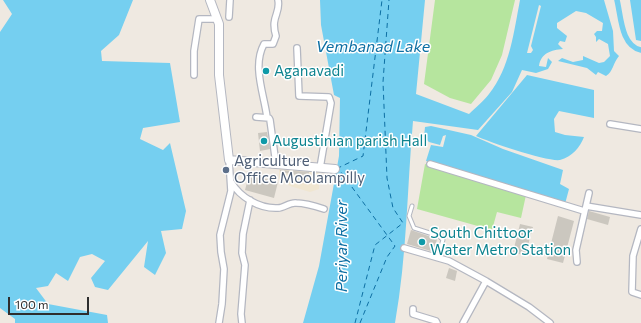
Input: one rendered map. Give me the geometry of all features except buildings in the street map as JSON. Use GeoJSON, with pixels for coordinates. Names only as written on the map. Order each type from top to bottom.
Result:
{"type":"FeatureCollection","features":[{"type":"Feature","properties":{"kind":"street"},"geometry":{"type":"LineString","coordinates":[[210,0],[219,24],[219,75],[231,191],[220,235],[224,274],[219,323]]}},
{"type":"Feature","properties":{"kind":"street"},"geometry":{"type":"LineString","coordinates":[[229,17],[230,0]]}},
{"type":"Feature","properties":{"kind":"street"},"geometry":{"type":"LineString","coordinates":[[276,164],[270,120],[267,117],[260,85],[259,53],[264,44],[273,44],[276,36],[273,25],[274,16],[279,6],[278,0]]}},
{"type":"Feature","properties":{"kind":"street"},"geometry":{"type":"LineString","coordinates":[[194,75],[194,52],[199,19],[217,19]]}},
{"type":"Feature","properties":{"kind":"street"},"geometry":{"type":"LineString","coordinates":[[298,48],[299,96],[329,97],[331,103],[326,141],[320,168]]}},
{"type":"Feature","properties":{"kind":"street"},"geometry":{"type":"LineString","coordinates":[[256,117],[267,117]]}},
{"type":"Feature","properties":{"kind":"street"},"geometry":{"type":"LineString","coordinates":[[610,124],[641,129]]}},
{"type":"Feature","properties":{"kind":"street"},"geometry":{"type":"LineString","coordinates":[[228,160],[335,169]]}},
{"type":"Feature","properties":{"kind":"street"},"geometry":{"type":"LineString","coordinates":[[430,164],[585,209],[641,215]]}},
{"type":"Feature","properties":{"kind":"street"},"geometry":{"type":"LineString","coordinates":[[230,181],[241,195],[250,200],[279,208],[294,202],[324,209]]}},
{"type":"Feature","properties":{"kind":"street"},"geometry":{"type":"LineString","coordinates":[[577,262],[576,250],[589,193]]}},
{"type":"Feature","properties":{"kind":"street"},"geometry":{"type":"LineString","coordinates":[[242,323],[241,314],[245,265],[242,253],[243,234],[250,200]]}},
{"type":"Feature","properties":{"kind":"street"},"geometry":{"type":"LineString","coordinates":[[641,230],[633,256],[632,292],[641,295]]}},
{"type":"Feature","properties":{"kind":"street"},"geometry":{"type":"LineString","coordinates":[[404,248],[449,261],[529,307],[550,323]]}},
{"type":"Feature","properties":{"kind":"street"},"geometry":{"type":"LineString","coordinates":[[463,323],[486,281]]}},
{"type":"Feature","properties":{"kind":"street"},"geometry":{"type":"LineString","coordinates":[[413,309],[413,314],[436,321],[437,323]]}},
{"type":"Feature","properties":{"kind":"lane"},"geometry":{"type":"LineString","coordinates":[[412,206],[409,216],[414,228],[439,236],[443,240],[437,258]]}},
{"type":"Feature","properties":{"kind":"shaded area"},"geometry":{"type":"Polygon","coordinates":[[[279,166],[320,171],[319,189],[310,192],[290,186],[279,179],[279,166]]]}},
{"type":"Feature","properties":{"kind":"green space"},"geometry":{"type":"Polygon","coordinates":[[[435,0],[515,0],[502,55],[491,80],[471,104],[450,98],[424,84],[435,0]]]}},
{"type":"Feature","properties":{"kind":"green space"},"geometry":{"type":"Polygon","coordinates":[[[425,164],[526,195],[521,218],[497,212],[492,230],[417,209],[425,164]]]}},
{"type":"Feature","properties":{"kind":"water"},"geometry":{"type":"Polygon","coordinates":[[[3,0],[133,0],[119,35],[101,51],[102,61],[170,63],[180,122],[143,128],[140,139],[163,150],[170,143],[186,211],[182,229],[161,231],[166,253],[155,275],[144,267],[148,241],[108,290],[95,287],[91,278],[105,261],[92,254],[80,257],[68,281],[56,273],[48,286],[36,288],[48,304],[107,315],[108,323],[15,323],[15,319],[0,308],[0,32],[12,14],[3,0]]]}},
{"type":"Feature","properties":{"kind":"water","name":"Vembanad Lake"},"geometry":{"type":"Polygon","coordinates":[[[320,0],[425,0],[416,94],[469,114],[487,97],[502,73],[513,37],[520,0],[604,0],[613,31],[614,51],[619,56],[606,76],[598,72],[596,75],[587,68],[558,61],[562,58],[573,62],[583,60],[583,56],[599,63],[604,62],[610,56],[608,44],[599,39],[596,42],[596,37],[594,34],[597,31],[602,31],[603,23],[586,13],[576,11],[557,23],[557,28],[567,36],[565,42],[560,41],[558,44],[563,49],[551,51],[542,58],[539,66],[546,67],[548,58],[552,62],[548,69],[536,73],[522,70],[512,92],[478,130],[413,121],[402,273],[395,323],[303,323],[319,266],[339,156],[340,98],[334,95],[321,25],[320,0]],[[539,5],[527,53],[531,53],[533,50],[531,46],[541,6],[539,5]]]}},
{"type":"Feature","properties":{"kind":"water"},"geometry":{"type":"Polygon","coordinates":[[[630,0],[641,0],[641,41],[636,40],[630,0]]]}},
{"type":"Feature","properties":{"kind":"water"},"geometry":{"type":"Polygon","coordinates":[[[527,75],[594,90],[594,118],[559,111],[554,119],[555,132],[565,135],[584,137],[575,151],[564,159],[553,160],[532,155],[476,136],[527,75]]]}},
{"type":"Feature","properties":{"kind":"water"},"geometry":{"type":"Polygon","coordinates":[[[431,126],[471,135],[503,149],[563,170],[560,184],[569,189],[565,204],[426,161],[431,145],[443,147],[446,135],[443,136],[440,145],[429,142],[424,137],[425,127],[431,126]]]}},
{"type":"Feature","properties":{"kind":"waterway"},"geometry":{"type":"LineString","coordinates":[[617,0],[621,22],[626,37],[629,43],[641,50]]}},
{"type":"Feature","properties":{"kind":"ferry route"},"geometry":{"type":"LineString","coordinates":[[360,323],[387,257],[395,246],[338,168],[363,156],[382,0]]}},
{"type":"Feature","properties":{"kind":"ferry route"},"geometry":{"type":"LineString","coordinates":[[355,323],[375,245],[403,223],[393,208],[387,178],[383,82],[389,0]]}},
{"type":"Feature","properties":{"kind":"place","name":"Aganavadi"},"geometry":{"type":"Point","coordinates":[266,71]}},
{"type":"Feature","properties":{"kind":"place","name":"Augustinian parish Hall"},"geometry":{"type":"Point","coordinates":[264,141]}},
{"type":"Feature","properties":{"kind":"place","name":"Agriculture Office Moolampilly"},"geometry":{"type":"Point","coordinates":[226,170]}},
{"type":"Feature","properties":{"kind":"place","name":"South Chittoor Water Metro Station"},"geometry":{"type":"Point","coordinates":[422,242]}},
{"type":"Feature","properties":{"kind":"water label","name":"Periyar River"},"geometry":{"type":"Point","coordinates":[342,246]}}]}
